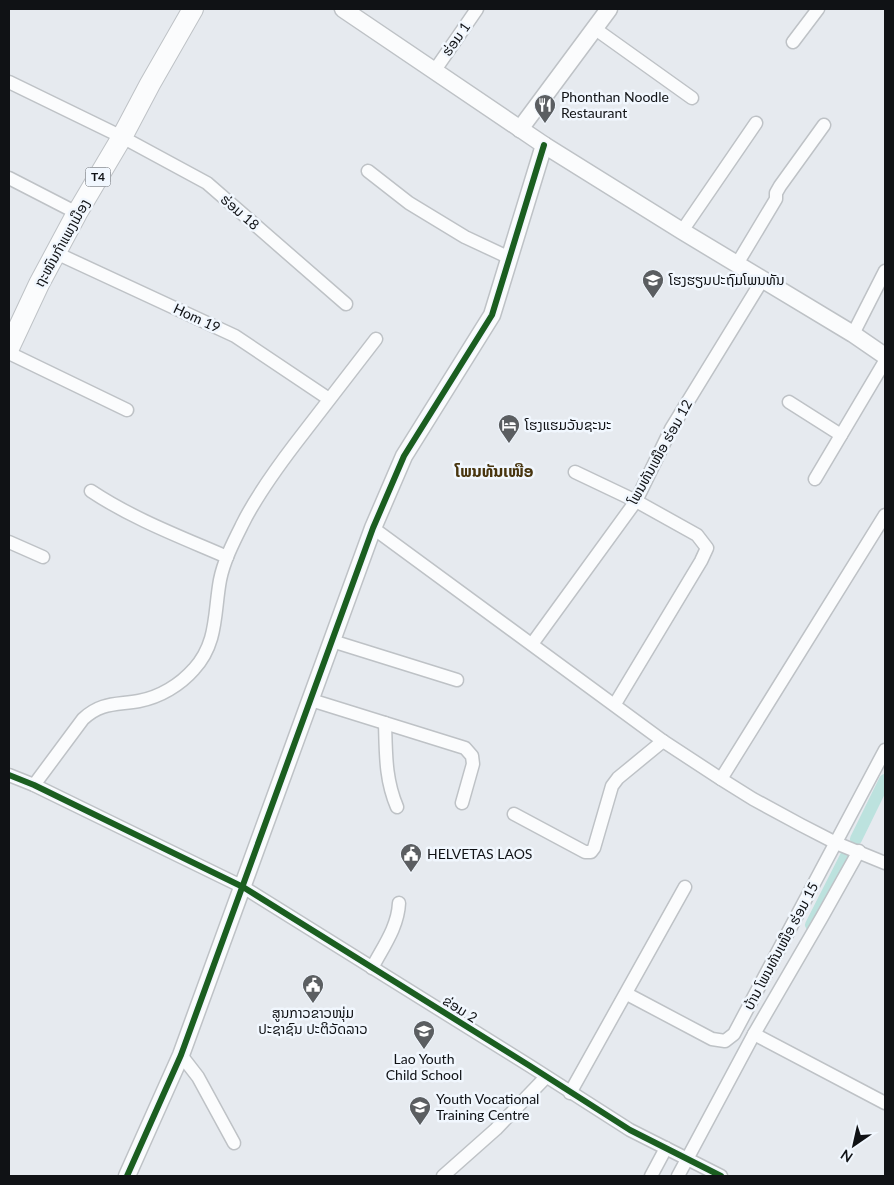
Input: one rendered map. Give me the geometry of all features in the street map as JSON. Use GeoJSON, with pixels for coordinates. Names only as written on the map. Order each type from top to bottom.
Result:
{"type":"FeatureCollection","features":[{"type":"Feature","properties":{"kind":"main road","name":"ຖະໜົນກຳແພງເມືອງ"},"geometry":{"type":"LineString","coordinates":[[9,348],[39,284],[77,213],[122,137],[193,9]]}},
{"type":"Feature","properties":{"kind":"street"},"geometry":{"type":"LineString","coordinates":[[343,9],[544,145],[853,334],[885,356]]}},
{"type":"Feature","properties":{"kind":"street","name":"ຮ່ອມ 1"},"geometry":{"type":"LineString","coordinates":[[435,70],[477,9]]}},
{"type":"Feature","properties":{"kind":"street"},"geometry":{"type":"LineString","coordinates":[[520,129],[609,9]]}},
{"type":"Feature","properties":{"kind":"street"},"geometry":{"type":"LineString","coordinates":[[793,42],[818,9]]}},
{"type":"Feature","properties":{"kind":"street"},"geometry":{"type":"LineString","coordinates":[[594,28],[692,98]]}},
{"type":"Feature","properties":{"kind":"street","name":"ຮ່ອມ 18"},"geometry":{"type":"LineString","coordinates":[[9,82],[122,137],[207,183],[346,304]]}},
{"type":"Feature","properties":{"kind":"street"},"geometry":{"type":"LineString","coordinates":[[682,231],[756,123]]}},
{"type":"Feature","properties":{"kind":"street"},"geometry":{"type":"LineString","coordinates":[[737,264],[776,199],[776,193],[780,186],[824,125]]}},
{"type":"Feature","properties":{"kind":"street"},"geometry":{"type":"LineString","coordinates":[[127,1176],[181,1055],[373,528],[404,456],[492,315],[544,145]]}},
{"type":"Feature","properties":{"kind":"street"},"geometry":{"type":"LineString","coordinates":[[368,172],[409,203],[465,236],[510,258]]}},
{"type":"Feature","properties":{"kind":"street"},"geometry":{"type":"LineString","coordinates":[[9,178],[77,213]]}},
{"type":"Feature","properties":{"kind":"street","name":"Hom 19"},"geometry":{"type":"LineString","coordinates":[[56,253],[235,336],[329,399]]}},
{"type":"Feature","properties":{"kind":"street"},"geometry":{"type":"LineString","coordinates":[[853,334],[885,271]]}},
{"type":"Feature","properties":{"kind":"street","name":"ໂພນທັນເໜືອ ຮ່ອມ 12"},"geometry":{"type":"LineString","coordinates":[[532,644],[636,501],[670,430],[762,279]]}},
{"type":"Feature","properties":{"kind":"street"},"geometry":{"type":"LineString","coordinates":[[34,785],[83,719],[89,714],[105,706],[139,701],[162,694],[181,681],[203,658],[216,624],[220,578],[227,557],[244,521],[268,482],[376,339]]}},
{"type":"Feature","properties":{"kind":"street"},"geometry":{"type":"LineString","coordinates":[[9,353],[127,410]]}},
{"type":"Feature","properties":{"kind":"street"},"geometry":{"type":"LineString","coordinates":[[815,479],[885,361]]}},
{"type":"Feature","properties":{"kind":"street"},"geometry":{"type":"LineString","coordinates":[[789,402],[841,434]]}},
{"type":"Feature","properties":{"kind":"street"},"geometry":{"type":"LineString","coordinates":[[575,472],[636,501],[698,535],[706,548],[701,561],[615,704]]}},
{"type":"Feature","properties":{"kind":"street"},"geometry":{"type":"LineString","coordinates":[[91,491],[104,500],[147,522],[227,557]]}},
{"type":"Feature","properties":{"kind":"street"},"geometry":{"type":"LineString","coordinates":[[721,779],[885,516]]}},
{"type":"Feature","properties":{"kind":"street"},"geometry":{"type":"LineString","coordinates":[[373,528],[663,741],[721,779],[753,799],[836,843],[885,863]]}},
{"type":"Feature","properties":{"kind":"street"},"geometry":{"type":"LineString","coordinates":[[9,542],[43,557]]}},
{"type":"Feature","properties":{"kind":"street"},"geometry":{"type":"LineString","coordinates":[[332,641],[457,680]]}},
{"type":"Feature","properties":{"kind":"street"},"geometry":{"type":"LineString","coordinates":[[311,700],[465,748],[473,759],[473,764],[462,803]]}},
{"type":"Feature","properties":{"kind":"street"},"geometry":{"type":"LineString","coordinates":[[385,722],[387,776],[390,791],[397,807]]}},
{"type":"Feature","properties":{"kind":"street"},"geometry":{"type":"LineString","coordinates":[[514,814],[585,852],[591,852],[594,848],[612,786],[618,778],[663,741]]}},
{"type":"Feature","properties":{"kind":"street","name":"ບ້ານ ໂພນທັນເໜືອ ຮ່ອມ 15"},"geometry":{"type":"LineString","coordinates":[[626,994],[712,1039],[725,1041],[734,1034],[885,750]]}},
{"type":"Feature","properties":{"kind":"street","name":"ຂ່ອມ 2"},"geometry":{"type":"LineString","coordinates":[[9,775],[34,785],[243,886],[630,1130],[721,1176]]}},
{"type":"Feature","properties":{"kind":"street"},"geometry":{"type":"LineString","coordinates":[[678,1176],[754,1034],[859,851]]}},
{"type":"Feature","properties":{"kind":"street"},"geometry":{"type":"LineString","coordinates":[[570,1093],[685,887]]}},
{"type":"Feature","properties":{"kind":"street"},"geometry":{"type":"LineString","coordinates":[[372,968],[394,926],[398,915],[399,902]]}},
{"type":"Feature","properties":{"kind":"street"},"geometry":{"type":"LineString","coordinates":[[754,1034],[885,1103]]}},
{"type":"Feature","properties":{"kind":"street"},"geometry":{"type":"LineString","coordinates":[[181,1055],[198,1077],[234,1143]]}},
{"type":"Feature","properties":{"kind":"street"},"geometry":{"type":"LineString","coordinates":[[443,1176],[496,1128],[546,1077]]}},
{"type":"Feature","properties":{"kind":"street"},"geometry":{"type":"LineString","coordinates":[[651,1176],[666,1148]]}},
{"type":"Feature","properties":{"kind":"waterway"},"geometry":{"type":"LineString","coordinates":[[856,839],[885,780]]}},
{"type":"Feature","properties":{"kind":"waterway"},"geometry":{"type":"LineString","coordinates":[[811,925],[846,856]]}},
{"type":"Feature","properties":{"kind":"cycle path"},"geometry":{"type":"LineString","coordinates":[[127,1176],[181,1055],[373,528],[404,456],[492,315],[544,145]]}},
{"type":"Feature","properties":{"kind":"cycle path"},"geometry":{"type":"LineString","coordinates":[[9,775],[34,785],[243,887],[630,1130],[721,1176]]}},
{"type":"Feature","properties":{"kind":"place","name":"Phonthan Noodle Restaurant"},"geometry":{"type":"Point","coordinates":[545,124]}},
{"type":"Feature","properties":{"kind":"place","name":"ໂຮງຮຽນປະຖົມໂພນທັນ"},"geometry":{"type":"Point","coordinates":[653,299]}},
{"type":"Feature","properties":{"kind":"place","name":"ໂຮງແຮມວັນຊະນະ"},"geometry":{"type":"Point","coordinates":[509,444]}},
{"type":"Feature","properties":{"kind":"place","name":"HELVETAS LAOS"},"geometry":{"type":"Point","coordinates":[411,873]}},
{"type":"Feature","properties":{"kind":"place","name":"ສູນກາວຂາວໜຸ່ມ ປະຊາຊົນ ປະຕິວັດລາວ"},"geometry":{"type":"Point","coordinates":[313,1004]}},
{"type":"Feature","properties":{"kind":"place","name":"Lao Youth Child School"},"geometry":{"type":"Point","coordinates":[424,1050]}},
{"type":"Feature","properties":{"kind":"place","name":"Youth Vocational Training Centre"},"geometry":{"type":"Point","coordinates":[420,1126]}},
{"type":"Feature","properties":{"kind":"district","name":"ໂພນທັນເໜືອ"},"geometry":{"type":"Point","coordinates":[494,471]}}]}
